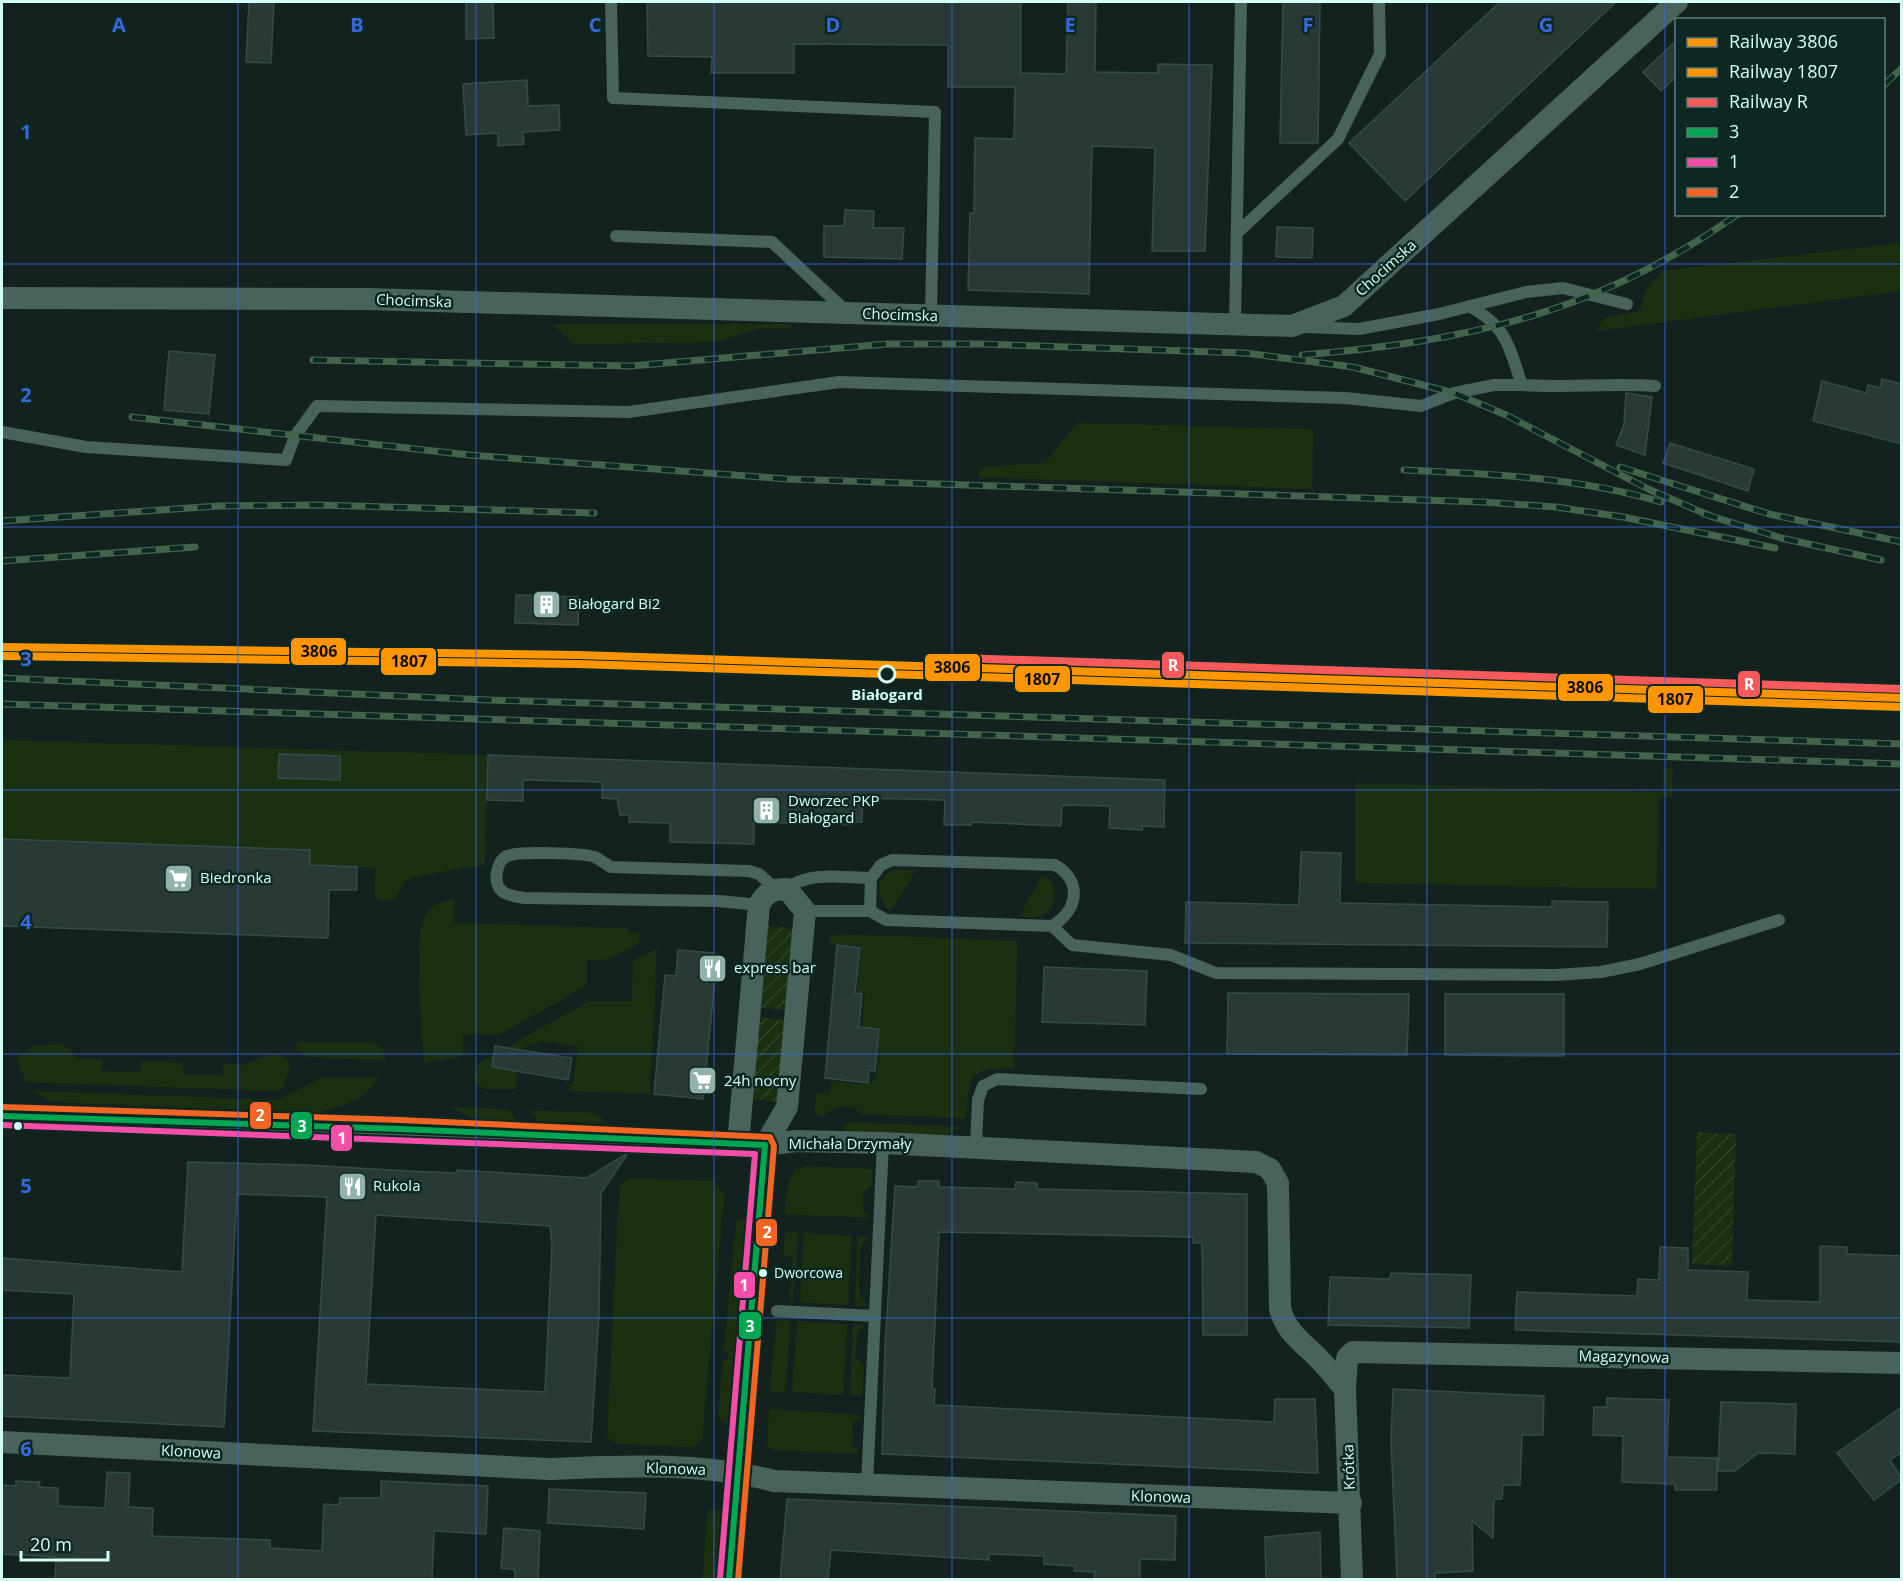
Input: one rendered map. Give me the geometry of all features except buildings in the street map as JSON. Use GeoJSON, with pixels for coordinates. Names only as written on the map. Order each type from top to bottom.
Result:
{"type":"FeatureCollection","features":[{"type":"Feature","properties":{"kind":"street","name":"Chocimska"},"geometry":{"type":"LineString","coordinates":[[2,298],[367,299],[1288,326],[1344,306],[1677,2]]}},
{"type":"Feature","properties":{"kind":"street"},"geometry":{"type":"LineString","coordinates":[[729,1580],[765,1145],[788,1107],[805,911],[782,889],[764,895],[759,905],[738,1144]]}},
{"type":"Feature","properties":{"kind":"street","name":"Michała Drzymały"},"geometry":{"type":"LineString","coordinates":[[2,1116],[765,1145],[796,1141],[976,1146],[1242,1160],[1265,1165],[1278,1183],[1282,1315],[1292,1334],[1321,1360],[1346,1389]]}},
{"type":"Feature","properties":{"kind":"street","name":"Magazynowa"},"geometry":{"type":"LineString","coordinates":[[1348,1354],[1366,1352],[1902,1363]]}},
{"type":"Feature","properties":{"kind":"street","name":"Krótka"},"geometry":{"type":"LineString","coordinates":[[1348,1354],[1346,1389],[1352,1580]]}},
{"type":"Feature","properties":{"kind":"street","name":"Klonowa"},"geometry":{"type":"LineString","coordinates":[[2,1442],[537,1469],[609,1467],[739,1472],[774,1481],[1350,1503]]}},
{"type":"Feature","properties":{"kind":"lane"},"geometry":{"type":"LineString","coordinates":[[611,2],[613,98],[935,112],[931,316]]}},
{"type":"Feature","properties":{"kind":"lane"},"geometry":{"type":"LineString","coordinates":[[1235,325],[1241,2]]}},
{"type":"Feature","properties":{"kind":"lane"},"geometry":{"type":"LineString","coordinates":[[1237,233],[1338,139],[1380,54],[1379,2]]}},
{"type":"Feature","properties":{"kind":"lane"},"geometry":{"type":"LineString","coordinates":[[616,236],[772,242],[849,314]]}},
{"type":"Feature","properties":{"kind":"lane"},"geometry":{"type":"LineString","coordinates":[[1288,326],[1359,329],[1526,292],[1563,288],[1627,304]]}},
{"type":"Feature","properties":{"kind":"lane"},"geometry":{"type":"LineString","coordinates":[[1469,306],[1489,317],[1499,327],[1522,385]]}},
{"type":"Feature","properties":{"kind":"lane"},"geometry":{"type":"LineString","coordinates":[[2,432],[86,447],[286,460],[296,436],[317,406],[629,412],[839,382],[1345,398],[1420,406],[1454,393],[1494,385],[1566,388],[1611,383],[1655,386]]}},
{"type":"Feature","properties":{"kind":"lane"},"geometry":{"type":"LineString","coordinates":[[759,905],[720,901],[525,898],[502,892],[496,876],[498,864],[507,856],[526,854],[593,856],[611,867],[749,872],[759,874],[782,889],[801,879],[812,877],[871,878]]}},
{"type":"Feature","properties":{"kind":"lane"},"geometry":{"type":"LineString","coordinates":[[805,911],[870,911],[886,920],[1052,926],[1065,919],[1072,909],[1073,894],[1071,879],[1064,870],[1055,865],[892,860],[881,865],[871,878],[870,911]]}},
{"type":"Feature","properties":{"kind":"lane"},"geometry":{"type":"LineString","coordinates":[[1052,926],[1072,945],[1171,954],[1216,973],[1555,975],[1601,972],[1640,964],[1779,920]]}},
{"type":"Feature","properties":{"kind":"lane"},"geometry":{"type":"LineString","coordinates":[[976,1146],[978,1100],[982,1086],[997,1079],[1201,1089]]}},
{"type":"Feature","properties":{"kind":"lane"},"geometry":{"type":"LineString","coordinates":[[867,1484],[883,1143]]}},
{"type":"Feature","properties":{"kind":"lane"},"geometry":{"type":"LineString","coordinates":[[777,1311],[875,1316]]}},
{"type":"Feature","properties":{"kind":"green space"},"geometry":{"type":"Polygon","coordinates":[[[1901,243],[1901,291],[1596,331],[1604,318],[1640,311],[1645,291],[1662,271],[1901,243]]]}},
{"type":"Feature","properties":{"kind":"green space"},"geometry":{"type":"Polygon","coordinates":[[[552,324],[791,324],[790,328],[757,329],[716,342],[573,344],[552,324]]]}},
{"type":"Feature","properties":{"kind":"green space"},"geometry":{"type":"Polygon","coordinates":[[[1077,423],[1314,429],[1312,489],[978,477],[980,467],[1045,463],[1077,423]]]}},
{"type":"Feature","properties":{"kind":"green space"},"geometry":{"type":"Polygon","coordinates":[[[2,740],[487,755],[485,865],[416,876],[404,882],[393,901],[378,900],[374,895],[375,868],[310,865],[310,850],[2,838],[2,740]]]}},
{"type":"Feature","properties":{"kind":"green space"},"geometry":{"type":"Polygon","coordinates":[[[1664,768],[1673,768],[1672,797],[1659,797],[1657,889],[1355,883],[1355,783],[1662,792],[1664,768]]]}},
{"type":"Feature","properties":{"kind":"green space"},"geometry":{"type":"Polygon","coordinates":[[[893,870],[916,870],[892,909],[889,910],[881,900],[879,888],[883,877],[893,870]]]}},
{"type":"Feature","properties":{"kind":"green space"},"geometry":{"type":"Polygon","coordinates":[[[1042,876],[1046,877],[1052,885],[1054,901],[1045,914],[1038,917],[1029,918],[1020,915],[1042,876]]]}},
{"type":"Feature","properties":{"kind":"green space"},"geometry":{"type":"Polygon","coordinates":[[[454,899],[454,923],[627,928],[628,932],[639,933],[639,943],[610,959],[587,960],[587,985],[501,1034],[463,1034],[463,1056],[424,1063],[420,989],[421,929],[424,918],[432,907],[440,902],[454,899]]]}},
{"type":"Feature","properties":{"kind":"green space"},"geometry":{"type":"Polygon","coordinates":[[[768,926],[793,928],[786,1010],[761,1008],[768,926]]]}},
{"type":"Feature","properties":{"kind":"green space"},"geometry":{"type":"Polygon","coordinates":[[[837,934],[1018,941],[1014,1069],[987,1070],[974,1077],[968,1092],[966,1118],[861,1114],[854,1107],[833,1109],[822,1117],[814,1114],[816,1093],[829,1094],[831,1081],[867,1085],[876,1078],[880,1028],[862,1026],[865,993],[857,992],[861,946],[830,944],[830,938],[837,934]]]}},
{"type":"Feature","properties":{"kind":"green space"},"geometry":{"type":"Polygon","coordinates":[[[657,948],[650,1094],[569,1091],[568,1085],[573,1085],[578,1046],[541,1041],[521,1049],[515,1089],[485,1089],[474,1081],[479,1063],[589,1001],[632,1001],[633,961],[657,948]]]}},
{"type":"Feature","properties":{"kind":"green space"},"geometry":{"type":"Polygon","coordinates":[[[760,1017],[784,1020],[777,1102],[752,1099],[760,1017]]]}},
{"type":"Feature","properties":{"kind":"green space"},"geometry":{"type":"Polygon","coordinates":[[[296,1042],[371,1042],[383,1049],[385,1060],[306,1057],[297,1050],[296,1042]]]}},
{"type":"Feature","properties":{"kind":"green space"},"geometry":{"type":"Polygon","coordinates":[[[60,1044],[71,1050],[76,1058],[102,1059],[101,1071],[140,1072],[141,1061],[183,1063],[183,1074],[222,1075],[223,1064],[244,1065],[271,1053],[284,1057],[291,1067],[281,1090],[276,1091],[26,1082],[16,1057],[34,1046],[60,1044]]]}},
{"type":"Feature","properties":{"kind":"green space"},"geometry":{"type":"Polygon","coordinates":[[[325,1077],[379,1077],[368,1091],[353,1101],[319,1112],[52,1102],[32,1091],[277,1100],[325,1077]]]}},
{"type":"Feature","properties":{"kind":"green space"},"geometry":{"type":"Polygon","coordinates":[[[451,1107],[505,1109],[511,1111],[516,1120],[474,1119],[451,1107]]]}},
{"type":"Feature","properties":{"kind":"green space"},"geometry":{"type":"Polygon","coordinates":[[[530,1110],[595,1113],[608,1123],[537,1121],[530,1110]]]}},
{"type":"Feature","properties":{"kind":"green space"},"geometry":{"type":"Polygon","coordinates":[[[848,1122],[962,1127],[946,1135],[844,1131],[843,1125],[848,1122]]]}},
{"type":"Feature","properties":{"kind":"green space"},"geometry":{"type":"Polygon","coordinates":[[[1697,1132],[1736,1134],[1732,1266],[1692,1264],[1697,1132]]]}},
{"type":"Feature","properties":{"kind":"green space"},"geometry":{"type":"Polygon","coordinates":[[[805,1166],[872,1169],[872,1186],[863,1193],[863,1210],[870,1218],[785,1214],[790,1179],[798,1169],[805,1166]]]}},
{"type":"Feature","properties":{"kind":"green space"},"geometry":{"type":"Polygon","coordinates":[[[629,1178],[714,1181],[724,1196],[702,1441],[693,1447],[617,1444],[607,1437],[620,1185],[629,1178]]]}},
{"type":"Feature","properties":{"kind":"green space"},"geometry":{"type":"Polygon","coordinates":[[[747,1218],[728,1425],[718,1417],[723,1359],[728,1360],[729,1352],[724,1351],[736,1222],[747,1218]]]}},
{"type":"Feature","properties":{"kind":"green space"},"geometry":{"type":"Polygon","coordinates":[[[785,1232],[798,1233],[793,1302],[789,1302],[793,1257],[783,1255],[785,1232]]]}},
{"type":"Feature","properties":{"kind":"green space"},"geometry":{"type":"Polygon","coordinates":[[[804,1233],[852,1236],[848,1305],[800,1302],[804,1233]]]}},
{"type":"Feature","properties":{"kind":"green space"},"geometry":{"type":"Polygon","coordinates":[[[858,1237],[869,1237],[860,1248],[859,1294],[866,1302],[866,1306],[855,1306],[858,1237]]]}},
{"type":"Feature","properties":{"kind":"green space"},"geometry":{"type":"Polygon","coordinates":[[[777,1320],[791,1321],[785,1392],[769,1391],[777,1320]]]}},
{"type":"Feature","properties":{"kind":"green space"},"geometry":{"type":"Polygon","coordinates":[[[797,1321],[847,1324],[843,1395],[792,1392],[797,1321]]]}},
{"type":"Feature","properties":{"kind":"green space"},"geometry":{"type":"Polygon","coordinates":[[[853,1324],[865,1325],[857,1334],[855,1356],[864,1366],[862,1396],[850,1395],[853,1324]]]}},
{"type":"Feature","properties":{"kind":"green space"},"geometry":{"type":"Polygon","coordinates":[[[769,1409],[861,1415],[861,1418],[853,1423],[852,1446],[858,1449],[857,1454],[773,1450],[767,1445],[769,1409]]]}},
{"type":"Feature","properties":{"kind":"green space"},"geometry":{"type":"Polygon","coordinates":[[[708,1510],[721,1511],[715,1579],[702,1579],[708,1510]]]}},
{"type":"Feature","properties":{"kind":"railway"},"geometry":{"type":"LineString","coordinates":[[1885,84],[1902,68]]}},
{"type":"Feature","properties":{"kind":"railway"},"geometry":{"type":"LineString","coordinates":[[1302,355],[1421,341],[1530,316],[1583,298],[1634,276],[1686,248],[1735,216]]}},
{"type":"Feature","properties":{"kind":"railway"},"geometry":{"type":"LineString","coordinates":[[313,360],[631,366],[887,344],[983,344],[1245,353],[1353,367],[1454,393],[1506,415],[1648,489],[1713,517]]}},
{"type":"Feature","properties":{"kind":"railway"},"geometry":{"type":"LineString","coordinates":[[132,417],[469,455],[787,479],[1482,502],[1556,507],[1623,517],[1775,548]]}},
{"type":"Feature","properties":{"kind":"railway"},"geometry":{"type":"LineString","coordinates":[[1620,467],[1769,514],[1902,542]]}},
{"type":"Feature","properties":{"kind":"railway"},"geometry":{"type":"LineString","coordinates":[[1404,470],[1533,478],[1598,487],[1661,502]]}},
{"type":"Feature","properties":{"kind":"railway"},"geometry":{"type":"LineString","coordinates":[[2,521],[218,506],[319,505],[594,513]]}},
{"type":"Feature","properties":{"kind":"railway"},"geometry":{"type":"LineString","coordinates":[[1704,514],[1781,538],[1881,560]]}},
{"type":"Feature","properties":{"kind":"railway"},"geometry":{"type":"LineString","coordinates":[[2,561],[195,547]]}},
{"type":"Feature","properties":{"kind":"railway"},"geometry":{"type":"LineString","coordinates":[[2,678],[488,700],[1902,744]]}},
{"type":"Feature","properties":{"kind":"railway"},"geometry":{"type":"LineString","coordinates":[[2,704],[1902,764]]}},
{"type":"Feature","properties":{"kind":"rail line","name":"3806"},"geometry":{"type":"LineString","coordinates":[[2,647],[578,655],[1902,698]]}},
{"type":"Feature","properties":{"kind":"rail line","name":"1807"},"geometry":{"type":"LineString","coordinates":[[2,656],[578,664],[1902,707]]}},
{"type":"Feature","properties":{"kind":"rail line","name":"R"},"geometry":{"type":"LineString","coordinates":[[930,657],[1902,689]]}},
{"type":"Feature","properties":{"kind":"transit line","name":"2"},"geometry":{"type":"LineString","coordinates":[[2,1107],[400,1120],[770,1137],[774,1146],[738,1580]]}},
{"type":"Feature","properties":{"kind":"transit line","name":"3"},"geometry":{"type":"LineString","coordinates":[[2,1116],[400,1129],[765,1145],[729,1580]]}},
{"type":"Feature","properties":{"kind":"transit line","name":"1"},"geometry":{"type":"LineString","coordinates":[[2,1125],[755,1154],[720,1579]]}},
{"type":"Feature","properties":{"kind":"place","name":"Białogard Bi2"},"geometry":{"type":"Point","coordinates":[547,604]}},
{"type":"Feature","properties":{"kind":"place","name":"Białogard"},"geometry":{"type":"Point","coordinates":[887,674]}},
{"type":"Feature","properties":{"kind":"place","name":"Dworzec PKP Białogard"},"geometry":{"type":"Point","coordinates":[767,810]}},
{"type":"Feature","properties":{"kind":"place","name":"Biedronka"},"geometry":{"type":"Point","coordinates":[179,878]}},
{"type":"Feature","properties":{"kind":"place","name":"express bar"},"geometry":{"type":"Point","coordinates":[713,968]}},
{"type":"Feature","properties":{"kind":"place","name":"24h nocny"},"geometry":{"type":"Point","coordinates":[703,1081]}},
{"type":"Feature","properties":{"kind":"place","name":"Rukola"},"geometry":{"type":"Point","coordinates":[352,1186]}},
{"type":"Feature","properties":{"kind":"place","name":"Dworcowa"},"geometry":{"type":"Point","coordinates":[763,1273]}}]}
